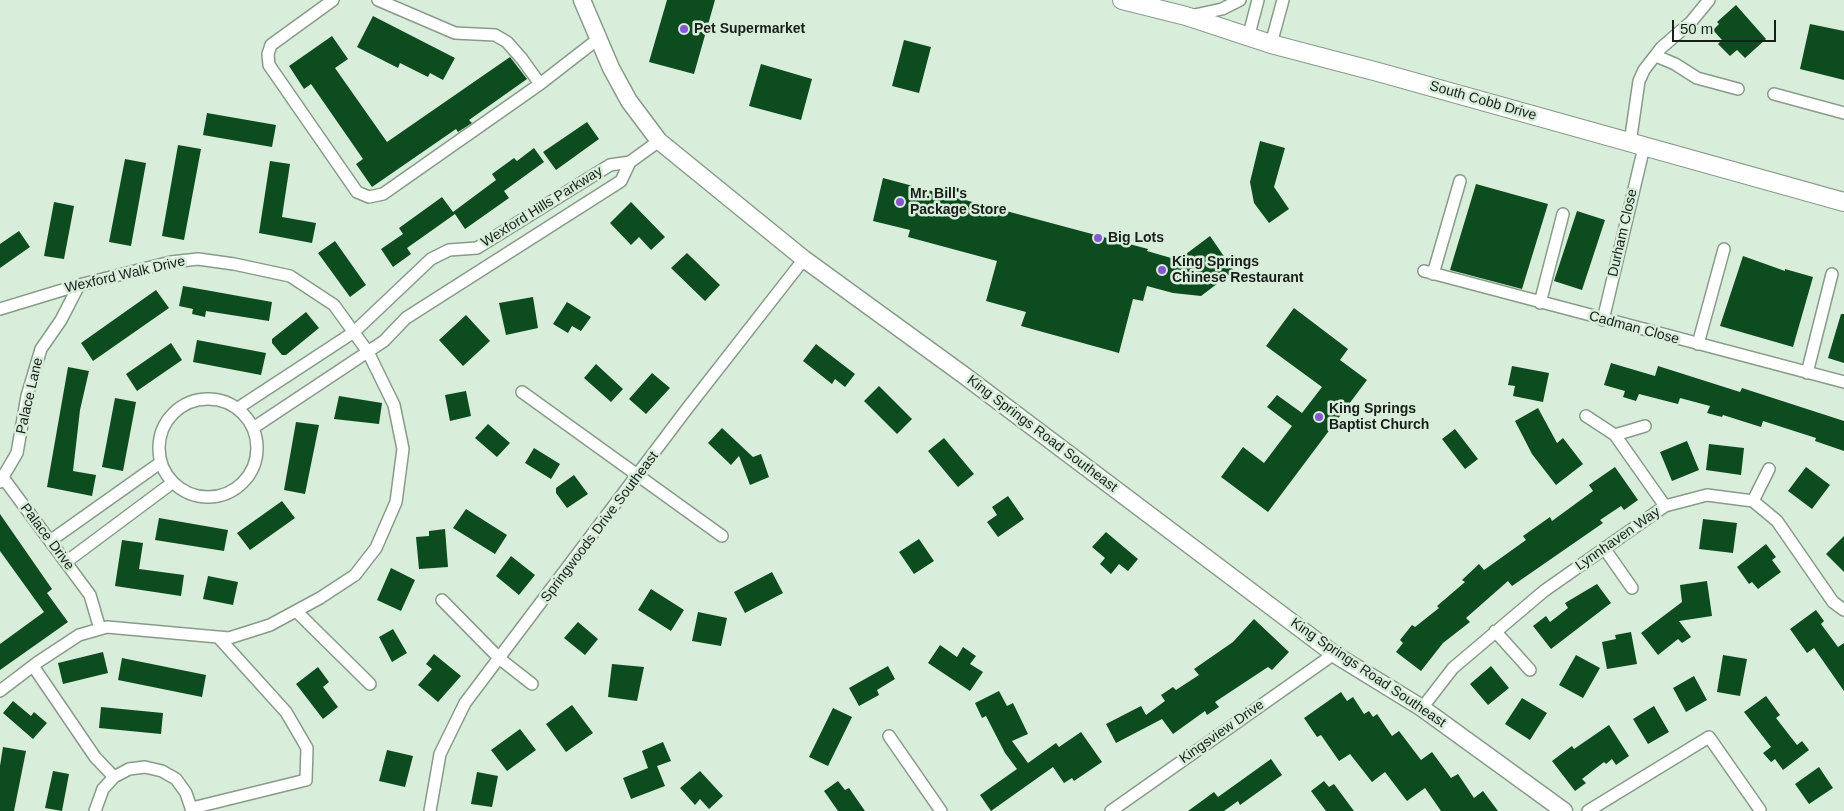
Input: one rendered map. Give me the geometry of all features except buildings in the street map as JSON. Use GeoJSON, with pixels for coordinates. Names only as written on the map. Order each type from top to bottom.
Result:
{"type":"FeatureCollection","features":[{"type":"Feature","properties":{"kind":"main road","name":"South Cobb Drive"},"geometry":{"type":"LineString","coordinates":[[1122,0],[1186,16],[1248,38],[1378,72],[1844,202]]}},
{"type":"Feature","properties":{"kind":"street"},"geometry":{"type":"LineString","coordinates":[[333,0],[271,45],[268,54],[269,65],[357,192],[368,197],[382,194],[540,84],[598,39]]}},
{"type":"Feature","properties":{"kind":"street"},"geometry":{"type":"LineString","coordinates":[[378,0],[455,33],[495,35],[512,48],[540,84]]}},
{"type":"Feature","properties":{"kind":"street","name":"King Springs Road Southeast"},"geometry":{"type":"LineString","coordinates":[[582,0],[598,39],[629,101],[659,141],[804,259],[980,387],[1334,654],[1422,708],[1564,811]]}},
{"type":"Feature","properties":{"kind":"street"},"geometry":{"type":"LineString","coordinates":[[1186,16],[1222,9],[1240,0]]}},
{"type":"Feature","properties":{"kind":"street"},"geometry":{"type":"LineString","coordinates":[[1248,38],[1258,0]]}},
{"type":"Feature","properties":{"kind":"street"},"geometry":{"type":"LineString","coordinates":[[1271,44],[1283,0]]}},
{"type":"Feature","properties":{"kind":"street","name":"Durham Close"},"geometry":{"type":"LineString","coordinates":[[1603,320],[1636,145],[1639,81],[1661,48],[1691,22],[1709,0]]}},
{"type":"Feature","properties":{"kind":"street"},"geometry":{"type":"LineString","coordinates":[[1656,56],[1675,64],[1697,78],[1738,89]]}},
{"type":"Feature","properties":{"kind":"street"},"geometry":{"type":"LineString","coordinates":[[1774,94],[1844,113]]}},
{"type":"Feature","properties":{"kind":"street","name":"Wexford Hills Parkway"},"geometry":{"type":"LineString","coordinates":[[238,408],[354,332],[432,259],[449,250],[477,248],[610,165],[630,162],[659,141]]}},
{"type":"Feature","properties":{"kind":"street","name":"Wexford Hills Parkway"},"geometry":{"type":"LineString","coordinates":[[253,428],[384,341],[406,318],[621,181],[630,162]]}},
{"type":"Feature","properties":{"kind":"street","name":"Cadman Close"},"geometry":{"type":"LineString","coordinates":[[1460,181],[1429,272],[1603,320],[1844,382]]}},
{"type":"Feature","properties":{"kind":"street"},"geometry":{"type":"LineString","coordinates":[[532,214],[543,231]]}},
{"type":"Feature","properties":{"kind":"street"},"geometry":{"type":"LineString","coordinates":[[1540,303],[1564,214]]}},
{"type":"Feature","properties":{"kind":"street"},"geometry":{"type":"LineString","coordinates":[[1698,344],[1724,248]]}},
{"type":"Feature","properties":{"kind":"street","name":"Wexford Walk Drive"},"geometry":{"type":"LineString","coordinates":[[0,308],[79,285],[171,262],[198,259],[234,264],[290,276],[334,306],[368,352]]}},
{"type":"Feature","properties":{"kind":"street","name":"Springwoods Drive Southeast"},"geometry":{"type":"LineString","coordinates":[[430,811],[440,754],[465,704],[686,410],[804,259]]}},
{"type":"Feature","properties":{"kind":"street"},"geometry":{"type":"LineString","coordinates":[[1807,373],[1832,274]]}},
{"type":"Feature","properties":{"kind":"street","name":"Palace Lane"},"geometry":{"type":"LineString","coordinates":[[2,480],[17,453],[27,396],[41,349],[61,320],[79,285]]}},
{"type":"Feature","properties":{"kind":"street"},"geometry":{"type":"LineString","coordinates":[[0,691],[33,666],[79,636],[106,627],[229,638],[270,625],[320,598],[354,575],[376,548],[396,502],[404,449],[394,405],[368,352]]}},
{"type":"Feature","properties":{"kind":"street"},"geometry":{"type":"LineString","coordinates":[[522,392],[722,536]]}},
{"type":"Feature","properties":{"kind":"street"},"geometry":{"type":"LineString","coordinates":[[204,399],[222,400],[238,408],[253,428],[257,447],[254,466],[243,483],[227,494],[207,498],[188,494],[172,483],[160,463],[158,445],[162,428],[172,413],[187,403],[204,399]]}},
{"type":"Feature","properties":{"kind":"street"},"geometry":{"type":"LineString","coordinates":[[1586,416],[1615,435],[1665,506]]}},
{"type":"Feature","properties":{"kind":"street"},"geometry":{"type":"LineString","coordinates":[[1615,435],[1645,426]]}},
{"type":"Feature","properties":{"kind":"street"},"geometry":{"type":"LineString","coordinates":[[50,541],[160,463]]}},
{"type":"Feature","properties":{"kind":"street"},"geometry":{"type":"LineString","coordinates":[[1769,469],[1753,501],[1777,521],[1834,602],[1844,610]]}},
{"type":"Feature","properties":{"kind":"street","name":"Palace Drive"},"geometry":{"type":"LineString","coordinates":[[2,480],[90,595],[100,629]]}},
{"type":"Feature","properties":{"kind":"street"},"geometry":{"type":"LineString","coordinates":[[66,562],[172,483]]}},
{"type":"Feature","properties":{"kind":"street","name":"Lynnhaven Way"},"geometry":{"type":"LineString","coordinates":[[1422,708],[1453,668],[1494,631],[1544,591],[1665,506],[1706,495],[1753,501]]}},
{"type":"Feature","properties":{"kind":"street"},"geometry":{"type":"LineString","coordinates":[[1604,548],[1632,588]]}},
{"type":"Feature","properties":{"kind":"street"},"geometry":{"type":"LineString","coordinates":[[442,600],[500,659],[532,684]]}},
{"type":"Feature","properties":{"kind":"street"},"geometry":{"type":"LineString","coordinates":[[296,611],[370,684]]}},
{"type":"Feature","properties":{"kind":"street"},"geometry":{"type":"LineString","coordinates":[[1494,631],[1530,670]]}},
{"type":"Feature","properties":{"kind":"street"},"geometry":{"type":"LineString","coordinates":[[95,811],[103,789],[114,777],[129,769],[146,767],[162,771],[176,779],[186,792],[192,810],[306,780],[307,748],[286,712],[219,638]]}},
{"type":"Feature","properties":{"kind":"street","name":"Kingsview Drive"},"geometry":{"type":"LineString","coordinates":[[1111,811],[1334,654]]}},
{"type":"Feature","properties":{"kind":"street"},"geometry":{"type":"LineString","coordinates":[[33,666],[95,757],[114,777]]}},
{"type":"Feature","properties":{"kind":"street"},"geometry":{"type":"LineString","coordinates":[[889,736],[941,811]]}},
{"type":"Feature","properties":{"kind":"street"},"geometry":{"type":"LineString","coordinates":[[1588,811],[1709,737],[1760,810]]}},
{"type":"Feature","properties":{"kind":"place","name":"Pet Supermarket"},"geometry":{"type":"Point","coordinates":[684,29]}},
{"type":"Feature","properties":{"kind":"place","name":"Mr. Bill's Package Store"},"geometry":{"type":"Point","coordinates":[900,202]}},
{"type":"Feature","properties":{"kind":"place","name":"Big Lots"},"geometry":{"type":"Point","coordinates":[1098,238]}},
{"type":"Feature","properties":{"kind":"place","name":"King Springs Chinese Restaurant"},"geometry":{"type":"Point","coordinates":[1162,270]}},
{"type":"Feature","properties":{"kind":"place","name":"King Springs Baptist Church"},"geometry":{"type":"Point","coordinates":[1319,417]}}]}
